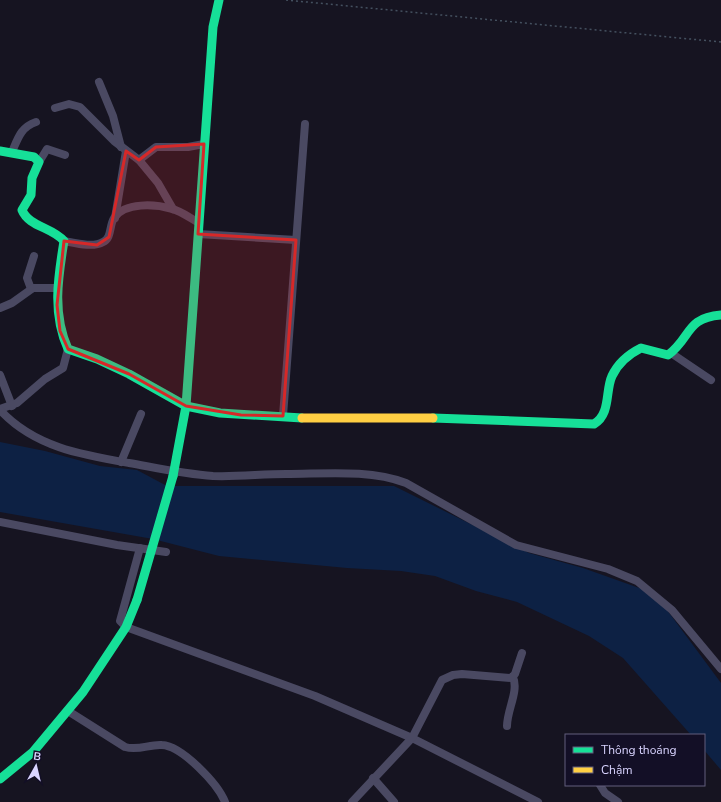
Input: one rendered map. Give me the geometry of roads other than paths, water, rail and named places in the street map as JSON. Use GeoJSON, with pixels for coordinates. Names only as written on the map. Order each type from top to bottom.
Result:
{"type":"FeatureCollection","features":[{"type":"Feature","properties":{"kind":"street"},"geometry":{"type":"LineString","coordinates":[[0,779],[33,752],[68,711],[83,692],[126,627],[137,600],[174,474],[186,406],[213,27],[219,0]]}},
{"type":"Feature","properties":{"kind":"street"},"geometry":{"type":"LineString","coordinates":[[65,155],[46,149],[32,178],[31,195],[22,207],[22,214],[26,219],[59,235],[64,241],[90,245],[102,243],[108,237],[114,218],[123,149],[113,116],[99,82]]}},
{"type":"Feature","properties":{"kind":"street"},"geometry":{"type":"LineString","coordinates":[[55,108],[70,104],[76,105],[123,149],[139,160],[158,183],[173,209]]}},
{"type":"Feature","properties":{"kind":"street"},"geometry":{"type":"LineString","coordinates":[[12,152],[22,130],[36,122]]}},
{"type":"Feature","properties":{"kind":"street"},"geometry":{"type":"LineString","coordinates":[[283,416],[305,124]]}},
{"type":"Feature","properties":{"kind":"street"},"geometry":{"type":"LineString","coordinates":[[139,160],[156,147],[188,147],[204,144]]}},
{"type":"Feature","properties":{"kind":"street"},"geometry":{"type":"LineString","coordinates":[[0,151],[34,157],[39,162]]}},
{"type":"Feature","properties":{"kind":"street"},"geometry":{"type":"LineString","coordinates":[[114,218],[123,211],[131,208],[149,206],[173,209],[199,223]]}},
{"type":"Feature","properties":{"kind":"street"},"geometry":{"type":"LineString","coordinates":[[198,234],[296,240]]}},
{"type":"Feature","properties":{"kind":"street"},"geometry":{"type":"LineString","coordinates":[[64,241],[57,288],[60,331],[68,349],[63,368],[45,378],[21,400],[12,406],[0,410],[20,428],[56,447],[94,458],[121,462],[174,474],[214,476],[360,474],[394,478],[406,483],[516,545],[608,569],[637,582],[672,610],[721,669]]}},
{"type":"Feature","properties":{"kind":"street"},"geometry":{"type":"LineString","coordinates":[[31,289],[27,278],[34,256]]}},
{"type":"Feature","properties":{"kind":"street"},"geometry":{"type":"LineString","coordinates":[[0,308],[12,303],[31,289],[41,286],[57,288]]}},
{"type":"Feature","properties":{"kind":"street"},"geometry":{"type":"LineString","coordinates":[[68,349],[123,371],[186,406],[241,415],[320,418],[416,417],[594,424],[599,421],[603,414],[612,376],[628,354],[641,348],[664,355],[671,353],[694,322],[703,316],[721,315]]}},
{"type":"Feature","properties":{"kind":"street"},"geometry":{"type":"LineString","coordinates":[[671,353],[711,380]]}},
{"type":"Feature","properties":{"kind":"street"},"geometry":{"type":"LineString","coordinates":[[0,375],[12,406]]}},
{"type":"Feature","properties":{"kind":"street"},"geometry":{"type":"LineString","coordinates":[[121,462],[141,414]]}},
{"type":"Feature","properties":{"kind":"street"},"geometry":{"type":"LineString","coordinates":[[0,522],[166,552]]}},
{"type":"Feature","properties":{"kind":"street"},"geometry":{"type":"LineString","coordinates":[[140,548],[120,621],[126,627],[315,696],[412,738],[538,802]]}},
{"type":"Feature","properties":{"kind":"street"},"geometry":{"type":"LineString","coordinates":[[507,726],[507,713],[516,686],[513,677],[522,653]]}},
{"type":"Feature","properties":{"kind":"street"},"geometry":{"type":"LineString","coordinates":[[352,802],[412,738],[442,680],[453,675],[462,674],[504,679],[513,677]]}},
{"type":"Feature","properties":{"kind":"street"},"geometry":{"type":"LineString","coordinates":[[68,711],[125,747],[135,749],[162,745],[179,750],[220,792],[225,802]]}},
{"type":"Feature","properties":{"kind":"street"},"geometry":{"type":"LineString","coordinates":[[373,778],[394,802]]}},
{"type":"Feature","properties":{"kind":"street"},"geometry":{"type":"LineString","coordinates":[[601,786],[605,793],[618,802]]}},
{"type":"Feature","properties":{"kind":"water"},"geometry":{"type":"Polygon","coordinates":[[[0,442],[45,451],[100,466],[137,470],[167,486],[394,486],[529,553],[583,568],[642,589],[667,610],[721,683],[721,770],[705,751],[705,734],[690,734],[623,658],[589,636],[517,602],[476,591],[435,576],[401,571],[347,568],[219,556],[153,539],[0,512],[0,442]]]}}]}
